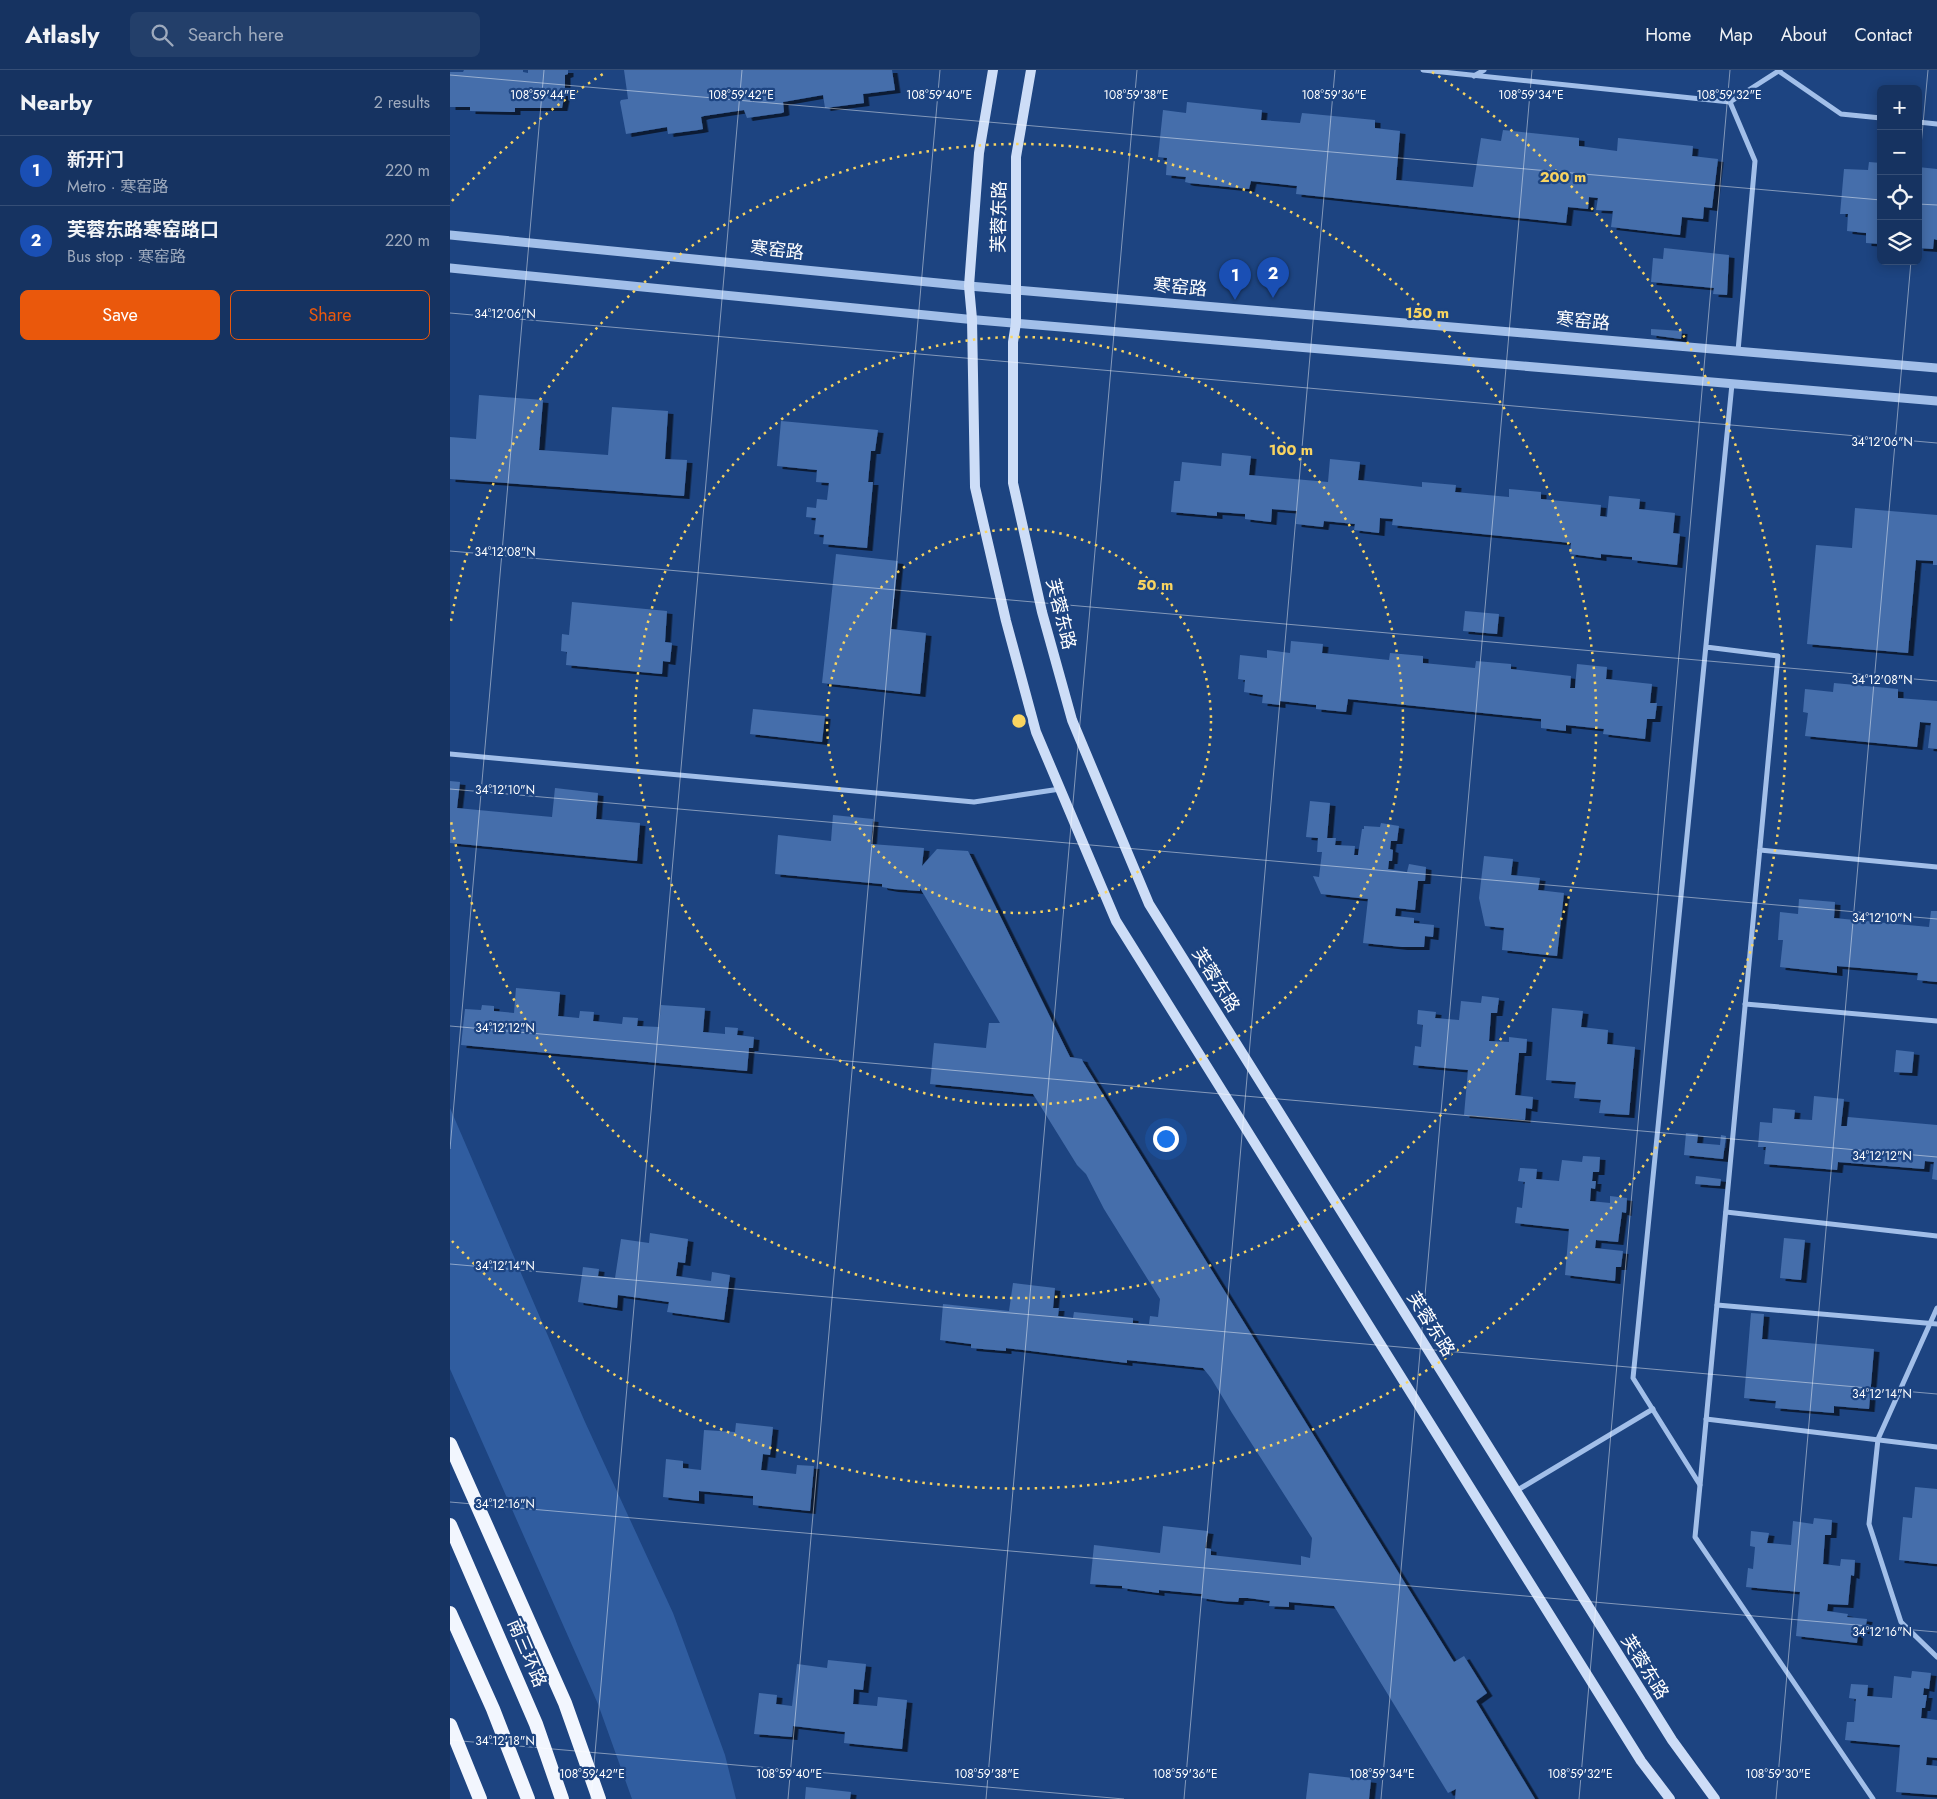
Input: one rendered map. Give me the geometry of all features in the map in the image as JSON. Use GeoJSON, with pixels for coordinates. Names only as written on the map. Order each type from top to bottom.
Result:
{"type":"FeatureCollection","features":[{"type":"Feature","properties":{"kind":"highway"},"geometry":{"type":"LineString","coordinates":[[450,1444],[565,1703],[599,1799]]}},
{"type":"Feature","properties":{"kind":"highway","name":"南三环路"},"geometry":{"type":"LineString","coordinates":[[450,1525],[536,1724],[562,1799]]}},
{"type":"Feature","properties":{"kind":"highway"},"geometry":{"type":"LineString","coordinates":[[450,1613],[493,1709],[528,1799]]}},
{"type":"Feature","properties":{"kind":"highway"},"geometry":{"type":"LineString","coordinates":[[450,1725],[480,1799]]}},
{"type":"Feature","properties":{"kind":"main road","name":"芙蓉东路"},"geometry":{"type":"LineString","coordinates":[[992,70],[979,153],[969,286],[972,319],[976,488],[1006,621],[1034,723],[1116,921],[1640,1761],[1670,1799]]}},
{"type":"Feature","properties":{"kind":"main road","name":"芙蓉东路"},"geometry":{"type":"LineString","coordinates":[[1031,70],[1016,158],[1016,323],[1013,342],[1013,483],[1042,612],[1072,720],[1149,904],[1672,1740],[1715,1799]]}},
{"type":"Feature","properties":{"kind":"street"},"geometry":{"type":"LineString","coordinates":[[1423,70],[1730,102],[1780,71],[1840,114],[1877,118]]}},
{"type":"Feature","properties":{"kind":"street"},"geometry":{"type":"LineString","coordinates":[[1474,76],[1484,70]]}},
{"type":"Feature","properties":{"kind":"street"},"geometry":{"type":"LineString","coordinates":[[1730,102],[1755,161],[1738,351]]}},
{"type":"Feature","properties":{"kind":"street"},"geometry":{"type":"LineString","coordinates":[[1922,122],[1937,124]]}},
{"type":"Feature","properties":{"kind":"street","name":"寒窑路"},"geometry":{"type":"LineString","coordinates":[[450,234],[969,286],[1937,368]]}},
{"type":"Feature","properties":{"kind":"street"},"geometry":{"type":"LineString","coordinates":[[450,268],[1016,323],[1937,401]]}},
{"type":"Feature","properties":{"kind":"street"},"geometry":{"type":"LineString","coordinates":[[1700,1485],[1633,1378],[1732,384]]}},
{"type":"Feature","properties":{"kind":"street"},"geometry":{"type":"LineString","coordinates":[[1706,647],[1778,656],[1695,1537],[1874,1799]]}},
{"type":"Feature","properties":{"kind":"street"},"geometry":{"type":"LineString","coordinates":[[450,754],[974,802],[1060,789]]}},
{"type":"Feature","properties":{"kind":"street"},"geometry":{"type":"LineString","coordinates":[[1760,850],[1937,867]]}},
{"type":"Feature","properties":{"kind":"street"},"geometry":{"type":"LineString","coordinates":[[1745,1004],[1937,1021]]}},
{"type":"Feature","properties":{"kind":"street"},"geometry":{"type":"LineString","coordinates":[[1726,1212],[1937,1236]]}},
{"type":"Feature","properties":{"kind":"street"},"geometry":{"type":"LineString","coordinates":[[1717,1305],[1937,1324]]}},
{"type":"Feature","properties":{"kind":"street"},"geometry":{"type":"LineString","coordinates":[[1937,1308],[1878,1439],[1869,1524],[1901,1622],[1937,1657]]}},
{"type":"Feature","properties":{"kind":"street"},"geometry":{"type":"LineString","coordinates":[[1516,1491],[1652,1409]]}},
{"type":"Feature","properties":{"kind":"street"},"geometry":{"type":"LineString","coordinates":[[1706,1419],[1937,1447]]}},
{"type":"Feature","properties":{"kind":"shaded area"},"geometry":{"type":"Polygon","coordinates":[[[450,1108],[585,1422],[673,1613],[725,1755],[736,1799],[632,1799],[598,1704],[450,1369],[450,1108]]]}},
{"type":"Feature","properties":{"kind":"building"},"geometry":{"type":"Polygon","coordinates":[[[464,70],[523,70],[523,72],[528,73],[528,70],[568,70],[568,74],[565,75],[565,93],[562,108],[515,108],[515,112],[510,112],[470,111],[470,107],[450,107],[450,72],[463,72],[464,70]]]}},
{"type":"Feature","properties":{"kind":"building"},"geometry":{"type":"Polygon","coordinates":[[[624,70],[892,70],[895,90],[863,94],[864,103],[825,108],[823,95],[783,102],[784,112],[782,113],[747,118],[744,110],[704,116],[701,117],[703,129],[698,130],[668,134],[667,127],[626,134],[620,102],[621,100],[628,99],[624,70]]]}},
{"type":"Feature","properties":{"kind":"building"},"geometry":{"type":"Polygon","coordinates":[[[1187,102],[1262,110],[1261,120],[1300,123],[1302,113],[1375,120],[1375,128],[1400,131],[1396,180],[1473,187],[1481,138],[1501,141],[1503,130],[1579,138],[1579,146],[1617,151],[1618,138],[1693,146],[1692,156],[1718,159],[1712,208],[1704,207],[1703,219],[1682,217],[1680,235],[1611,227],[1613,211],[1596,210],[1598,198],[1589,197],[1588,209],[1568,207],[1566,223],[1296,194],[1297,186],[1251,181],[1249,189],[1189,183],[1185,182],[1186,177],[1166,175],[1167,158],[1158,157],[1163,110],[1186,113],[1187,102]]]}},
{"type":"Feature","properties":{"kind":"building"},"geometry":{"type":"Polygon","coordinates":[[[1869,162],[1877,163],[1877,244],[1866,243],[1866,233],[1847,231],[1848,214],[1840,214],[1844,169],[1868,170],[1869,162]]]}},
{"type":"Feature","properties":{"kind":"building"},"geometry":{"type":"Polygon","coordinates":[[[1922,167],[1937,169],[1937,240],[1934,239],[1933,249],[1922,248],[1922,167]]]}},
{"type":"Feature","properties":{"kind":"building"},"geometry":{"type":"Polygon","coordinates":[[[1664,248],[1729,255],[1727,295],[1713,294],[1714,288],[1651,282],[1653,258],[1663,259],[1664,248]]]}},
{"type":"Feature","properties":{"kind":"building"},"geometry":{"type":"Polygon","coordinates":[[[1651,329],[1682,331],[1681,339],[1651,335],[1651,329]]]}},
{"type":"Feature","properties":{"kind":"building"},"geometry":{"type":"Polygon","coordinates":[[[479,395],[543,400],[539,450],[608,455],[612,407],[668,411],[665,459],[687,460],[684,496],[450,479],[450,437],[476,439],[479,395]]]}},
{"type":"Feature","properties":{"kind":"building"},"geometry":{"type":"Polygon","coordinates":[[[781,421],[878,430],[875,451],[871,451],[868,482],[873,482],[867,548],[823,544],[824,535],[814,534],[816,518],[806,517],[807,507],[816,508],[817,499],[827,500],[829,483],[816,482],[817,470],[777,466],[781,421]]]}},
{"type":"Feature","properties":{"kind":"building"},"geometry":{"type":"Polygon","coordinates":[[[1222,453],[1251,456],[1249,475],[1328,482],[1330,459],[1360,462],[1358,480],[1422,487],[1422,482],[1456,485],[1455,492],[1509,497],[1509,489],[1541,492],[1541,499],[1601,505],[1600,516],[1607,517],[1609,496],[1640,499],[1639,509],[1675,513],[1673,533],[1680,534],[1677,565],[1632,560],[1632,557],[1601,554],[1601,558],[1570,554],[1571,543],[1392,525],[1393,519],[1380,518],[1379,533],[1354,530],[1355,524],[1324,521],[1323,527],[1296,524],[1297,511],[1272,509],[1271,522],[1245,519],[1245,514],[1217,512],[1217,516],[1171,512],[1174,481],[1180,481],[1182,462],[1221,466],[1222,453]]]}},
{"type":"Feature","properties":{"kind":"building"},"geometry":{"type":"Polygon","coordinates":[[[1855,508],[1937,515],[1937,565],[1933,565],[1933,561],[1916,560],[1908,653],[1807,644],[1816,545],[1852,548],[1855,508]]]}},
{"type":"Feature","properties":{"kind":"building"},"geometry":{"type":"Polygon","coordinates":[[[836,554],[898,561],[891,629],[926,633],[920,694],[822,683],[836,554]]]}},
{"type":"Feature","properties":{"kind":"building"},"geometry":{"type":"Polygon","coordinates":[[[572,602],[667,611],[665,642],[672,643],[670,662],[663,661],[662,674],[566,665],[567,652],[561,651],[562,634],[569,635],[572,602]]]}},
{"type":"Feature","properties":{"kind":"building"},"geometry":{"type":"Polygon","coordinates":[[[1465,611],[1499,614],[1497,634],[1463,631],[1465,611]]]}},
{"type":"Feature","properties":{"kind":"building"},"geometry":{"type":"Polygon","coordinates":[[[1291,641],[1323,644],[1322,653],[1389,660],[1390,653],[1423,656],[1423,663],[1475,668],[1476,661],[1511,664],[1511,669],[1571,676],[1570,688],[1575,688],[1577,664],[1607,667],[1606,679],[1652,684],[1650,703],[1657,703],[1655,719],[1647,719],[1645,739],[1603,734],[1604,729],[1566,725],[1566,731],[1541,728],[1541,719],[1348,699],[1346,712],[1316,709],[1316,705],[1280,701],[1280,705],[1262,703],[1263,695],[1244,692],[1245,680],[1238,679],[1240,655],[1267,658],[1267,650],[1290,653],[1291,641]]]}},
{"type":"Feature","properties":{"kind":"building"},"geometry":{"type":"Polygon","coordinates":[[[1834,683],[1898,689],[1898,698],[1937,701],[1937,749],[1928,748],[1931,723],[1920,722],[1917,747],[1805,736],[1808,713],[1803,712],[1805,689],[1833,692],[1834,683]]]}},
{"type":"Feature","properties":{"kind":"building"},"geometry":{"type":"Polygon","coordinates":[[[753,709],[825,716],[822,742],[750,734],[753,709]]]}},
{"type":"Feature","properties":{"kind":"building"},"geometry":{"type":"Polygon","coordinates":[[[450,781],[460,782],[457,808],[552,817],[555,788],[598,793],[596,819],[640,823],[637,861],[450,843],[450,781]]]}},
{"type":"Feature","properties":{"kind":"building"},"geometry":{"type":"Polygon","coordinates":[[[1310,801],[1330,803],[1327,838],[1336,838],[1335,845],[1355,846],[1354,855],[1358,855],[1364,826],[1380,827],[1381,823],[1399,826],[1397,841],[1391,841],[1390,849],[1393,850],[1392,861],[1389,861],[1388,869],[1407,872],[1409,864],[1426,867],[1425,881],[1418,881],[1415,910],[1396,908],[1395,916],[1414,918],[1414,923],[1434,925],[1433,937],[1425,936],[1424,947],[1363,943],[1368,899],[1321,894],[1313,876],[1319,877],[1322,852],[1317,852],[1318,838],[1306,837],[1310,801]]]}},
{"type":"Feature","properties":{"kind":"building"},"geometry":{"type":"Polygon","coordinates":[[[833,815],[873,819],[871,844],[924,848],[922,866],[937,849],[968,851],[1070,1057],[1082,1059],[1452,1659],[1454,1662],[1464,1656],[1487,1693],[1476,1701],[1535,1799],[1455,1799],[1456,1789],[1448,1793],[1334,1606],[1289,1602],[1289,1607],[1269,1606],[1270,1601],[1248,1598],[1239,1598],[1238,1602],[1222,1601],[1201,1598],[1202,1594],[1159,1590],[1159,1593],[1122,1588],[1122,1586],[1090,1584],[1094,1545],[1160,1553],[1163,1526],[1208,1531],[1205,1548],[1211,1549],[1211,1555],[1301,1565],[1301,1556],[1310,1558],[1312,1538],[1203,1368],[1127,1360],[1127,1363],[1006,1348],[1006,1351],[971,1348],[971,1344],[940,1340],[943,1304],[1009,1311],[1013,1283],[1055,1288],[1053,1308],[1059,1308],[1058,1316],[1073,1318],[1074,1312],[1133,1318],[1133,1323],[1149,1324],[1150,1316],[1158,1317],[1160,1299],[1104,1209],[1086,1174],[1077,1165],[1033,1094],[930,1084],[934,1043],[986,1048],[989,1023],[1000,1023],[920,888],[920,891],[893,889],[882,887],[882,884],[775,874],[778,835],[831,841],[833,815]]]}},
{"type":"Feature","properties":{"kind":"building"},"geometry":{"type":"Polygon","coordinates":[[[1484,856],[1513,859],[1511,875],[1540,878],[1538,890],[1564,893],[1557,956],[1502,950],[1504,928],[1485,926],[1479,898],[1484,856]]]}},
{"type":"Feature","properties":{"kind":"building"},"geometry":{"type":"Polygon","coordinates":[[[1799,899],[1835,902],[1834,918],[1929,927],[1931,911],[1937,911],[1937,982],[1917,980],[1918,973],[1837,966],[1837,973],[1780,967],[1783,940],[1778,940],[1780,912],[1798,914],[1799,899]]]}},
{"type":"Feature","properties":{"kind":"building"},"geometry":{"type":"Polygon","coordinates":[[[516,988],[560,992],[558,1016],[579,1018],[580,1011],[594,1012],[593,1021],[622,1024],[623,1017],[638,1018],[637,1026],[659,1027],[661,1005],[705,1008],[703,1032],[725,1034],[725,1027],[738,1028],[737,1035],[754,1037],[753,1048],[749,1048],[747,1071],[461,1045],[465,1009],[481,1010],[482,1005],[494,1006],[494,1011],[514,1013],[516,988]]]}},
{"type":"Feature","properties":{"kind":"building"},"geometry":{"type":"Polygon","coordinates":[[[1482,996],[1499,998],[1497,1013],[1491,1013],[1489,1041],[1509,1042],[1509,1037],[1527,1039],[1526,1053],[1519,1053],[1515,1095],[1533,1097],[1532,1109],[1526,1108],[1525,1120],[1464,1115],[1468,1070],[1413,1065],[1415,1046],[1421,1047],[1423,1025],[1417,1024],[1418,1010],[1436,1012],[1435,1018],[1459,1020],[1461,1001],[1481,1003],[1482,996]]]}},
{"type":"Feature","properties":{"kind":"building"},"geometry":{"type":"Polygon","coordinates":[[[1552,1008],[1583,1011],[1581,1027],[1608,1030],[1607,1044],[1635,1047],[1629,1115],[1599,1113],[1601,1100],[1574,1098],[1576,1082],[1546,1080],[1552,1008]]]}},
{"type":"Feature","properties":{"kind":"building"},"geometry":{"type":"Polygon","coordinates":[[[1896,1050],[1914,1052],[1912,1073],[1894,1072],[1896,1050]]]}},
{"type":"Feature","properties":{"kind":"building"},"geometry":{"type":"Polygon","coordinates":[[[1814,1096],[1844,1099],[1841,1126],[1847,1126],[1848,1117],[1937,1125],[1937,1180],[1932,1179],[1934,1162],[1925,1161],[1924,1169],[1838,1162],[1837,1170],[1764,1164],[1766,1147],[1758,1147],[1760,1122],[1772,1123],[1773,1108],[1795,1110],[1794,1119],[1812,1120],[1814,1096]]]}},
{"type":"Feature","properties":{"kind":"building"},"geometry":{"type":"Polygon","coordinates":[[[1686,1133],[1698,1134],[1697,1143],[1720,1145],[1721,1135],[1726,1136],[1723,1159],[1684,1155],[1686,1133]]]}},
{"type":"Feature","properties":{"kind":"building"},"geometry":{"type":"Polygon","coordinates":[[[1583,1156],[1600,1157],[1599,1172],[1593,1172],[1592,1181],[1596,1181],[1595,1189],[1591,1188],[1590,1201],[1610,1203],[1610,1196],[1627,1198],[1626,1213],[1622,1212],[1618,1242],[1596,1240],[1595,1248],[1623,1251],[1621,1267],[1616,1267],[1615,1281],[1565,1275],[1569,1229],[1515,1223],[1517,1207],[1522,1208],[1525,1182],[1518,1181],[1520,1168],[1537,1169],[1536,1179],[1559,1181],[1562,1160],[1582,1162],[1583,1156]]]}},
{"type":"Feature","properties":{"kind":"building"},"geometry":{"type":"Polygon","coordinates":[[[1696,1176],[1721,1179],[1720,1186],[1695,1184],[1696,1176]]]}},
{"type":"Feature","properties":{"kind":"building"},"geometry":{"type":"Polygon","coordinates":[[[650,1233],[688,1239],[685,1263],[678,1262],[676,1276],[711,1281],[712,1272],[730,1275],[724,1320],[667,1312],[669,1302],[618,1295],[617,1308],[578,1302],[583,1267],[599,1269],[598,1276],[615,1278],[621,1239],[649,1243],[650,1233]]]}},
{"type":"Feature","properties":{"kind":"building"},"geometry":{"type":"Polygon","coordinates":[[[1784,1238],[1805,1240],[1801,1280],[1780,1278],[1784,1238]]]}},
{"type":"Feature","properties":{"kind":"building"},"geometry":{"type":"Polygon","coordinates":[[[1751,1313],[1764,1314],[1762,1339],[1874,1349],[1869,1409],[1834,1406],[1834,1413],[1775,1408],[1776,1401],[1744,1398],[1751,1313]]]}},
{"type":"Feature","properties":{"kind":"building"},"geometry":{"type":"Polygon","coordinates":[[[736,1423],[773,1427],[770,1455],[763,1454],[761,1470],[796,1474],[797,1465],[814,1466],[810,1511],[753,1505],[753,1496],[699,1491],[699,1501],[663,1497],[666,1459],[683,1461],[683,1468],[701,1470],[704,1430],[735,1432],[736,1423]]]}},
{"type":"Feature","properties":{"kind":"building"},"geometry":{"type":"Polygon","coordinates":[[[1915,1487],[1937,1489],[1937,1564],[1899,1560],[1903,1517],[1912,1518],[1915,1487]]]}},
{"type":"Feature","properties":{"kind":"building"},"geometry":{"type":"Polygon","coordinates":[[[1814,1518],[1832,1520],[1831,1535],[1825,1535],[1823,1564],[1840,1566],[1841,1559],[1855,1560],[1854,1576],[1851,1575],[1848,1605],[1828,1604],[1827,1611],[1848,1614],[1847,1617],[1867,1619],[1865,1631],[1858,1631],[1857,1643],[1796,1636],[1800,1592],[1746,1587],[1748,1568],[1753,1569],[1755,1547],[1750,1546],[1751,1531],[1769,1533],[1767,1543],[1791,1545],[1793,1521],[1813,1524],[1814,1518]]]}},
{"type":"Feature","properties":{"kind":"building"},"geometry":{"type":"Polygon","coordinates":[[[828,1660],[866,1664],[863,1690],[854,1689],[853,1704],[877,1706],[878,1697],[907,1700],[902,1749],[844,1743],[845,1732],[793,1726],[792,1737],[754,1734],[759,1693],[777,1695],[776,1704],[792,1706],[797,1664],[827,1668],[828,1660]]]}},
{"type":"Feature","properties":{"kind":"building"},"geometry":{"type":"Polygon","coordinates":[[[1912,1671],[1931,1673],[1929,1689],[1924,1688],[1923,1695],[1927,1695],[1925,1708],[1922,1708],[1921,1718],[1937,1720],[1937,1758],[1927,1757],[1926,1765],[1937,1766],[1937,1795],[1896,1792],[1900,1745],[1845,1740],[1847,1722],[1854,1722],[1856,1699],[1849,1698],[1851,1684],[1868,1685],[1867,1696],[1892,1698],[1894,1676],[1911,1678],[1912,1671]]]}},
{"type":"Feature","properties":{"kind":"building"},"geometry":{"type":"Polygon","coordinates":[[[1309,1773],[1371,1780],[1369,1799],[1306,1799],[1309,1773]]]}},
{"type":"Feature","properties":{"kind":"building"},"geometry":{"type":"Polygon","coordinates":[[[806,1787],[851,1792],[850,1799],[805,1799],[806,1787]]]}},
{"type":"Feature","properties":{"kind":"place","name":"芙蓉东路寒窑路口"},"geometry":{"type":"Point","coordinates":[1273,298]}},
{"type":"Feature","properties":{"kind":"place","name":"新开门"},"geometry":{"type":"Point","coordinates":[1235,300]}}]}
